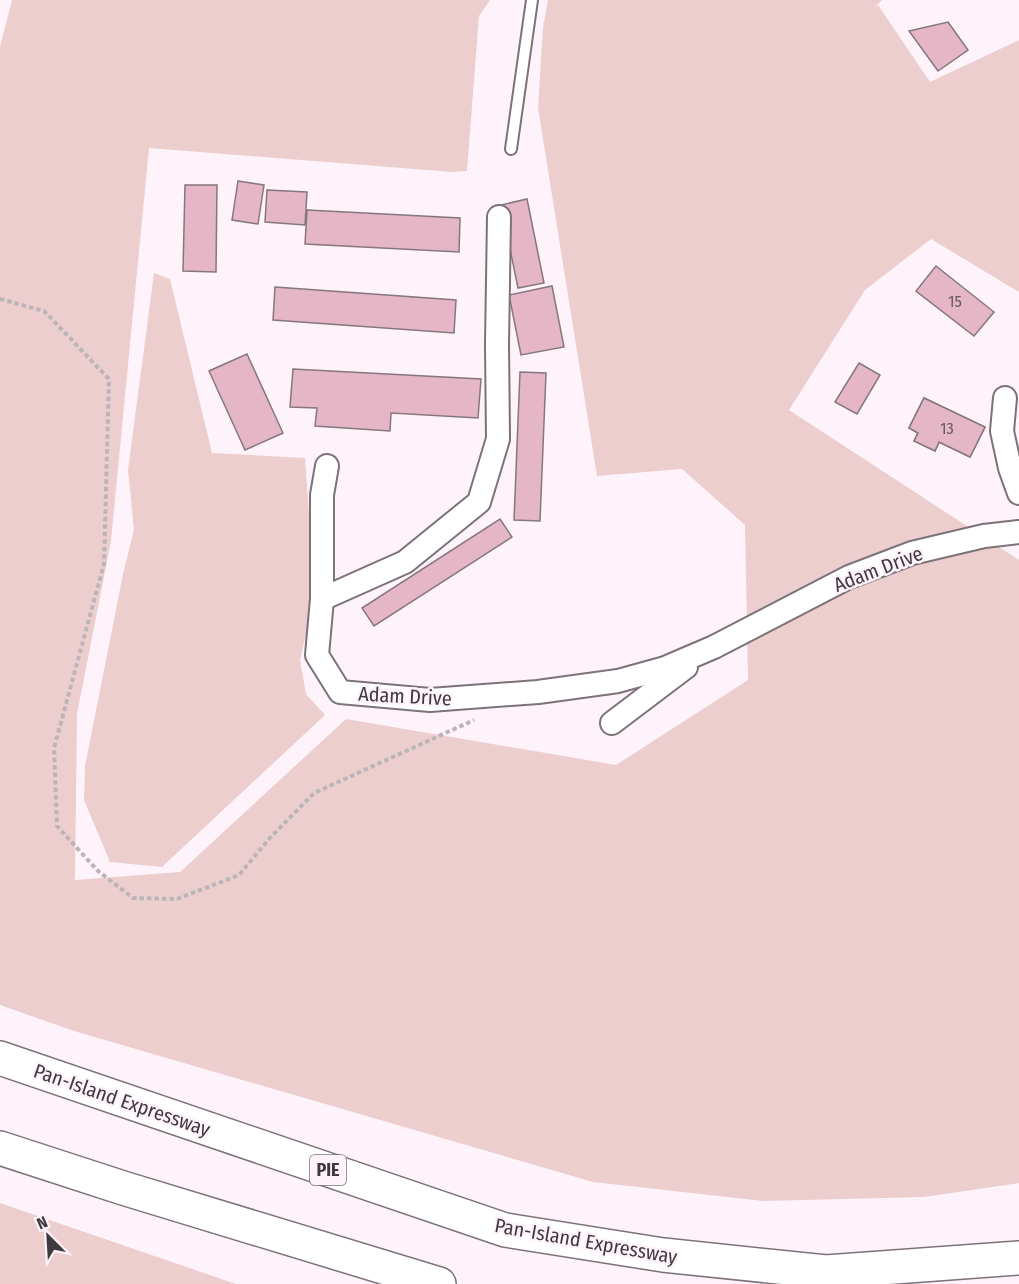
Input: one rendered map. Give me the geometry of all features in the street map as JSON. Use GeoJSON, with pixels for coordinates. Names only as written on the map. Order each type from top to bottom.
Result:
{"type":"FeatureCollection","features":[{"type":"Feature","properties":{"kind":"highway","name":"Pan-Island Expressway"},"geometry":{"type":"LineString","coordinates":[[0,1058],[505,1230],[663,1255],[826,1272],[1019,1258]]}},
{"type":"Feature","properties":{"kind":"highway"},"geometry":{"type":"LineString","coordinates":[[0,1148],[123,1188],[439,1284]]}},
{"type":"Feature","properties":{"kind":"street"},"geometry":{"type":"LineString","coordinates":[[327,466],[322,495],[322,599],[405,562],[479,502],[498,439],[499,217]]}},
{"type":"Feature","properties":{"kind":"street"},"geometry":{"type":"LineString","coordinates":[[1005,398],[1002,431],[1010,468],[1019,493]]}},
{"type":"Feature","properties":{"kind":"street","name":"Adam Drive"},"geometry":{"type":"LineString","coordinates":[[322,599],[317,655],[340,692],[430,700],[538,692],[618,681],[665,668],[714,647],[849,577],[912,553],[984,536],[1019,532]]}},
{"type":"Feature","properties":{"kind":"street","name":"Adam Drive"},"geometry":{"type":"LineString","coordinates":[[612,723],[714,647]]}},
{"type":"Feature","properties":{"kind":"lane"},"geometry":{"type":"LineString","coordinates":[[511,149],[532,0]]}},
{"type":"Feature","properties":{"kind":"path"},"geometry":{"type":"LineString","coordinates":[[0,299],[44,311],[109,379],[104,564],[54,748],[57,826],[98,871],[133,898],[177,899],[239,875],[269,839],[314,793],[478,719]]}},
{"type":"Feature","properties":{"kind":"shaded area"},"geometry":{"type":"Polygon","coordinates":[[[12,0],[490,0],[479,16],[467,171],[452,172],[149,148],[111,541],[77,714],[75,880],[180,872],[346,719],[616,765],[748,680],[745,525],[682,469],[597,476],[538,108],[543,27],[548,0],[882,0],[874,8],[878,5],[930,82],[1019,40],[1019,292],[931,239],[865,290],[789,410],[1019,560],[1019,1183],[924,1197],[763,1201],[593,1182],[74,1031],[0,1005],[0,47],[12,0]]]}},
{"type":"Feature","properties":{"kind":"shaded area"},"geometry":{"type":"Polygon","coordinates":[[[154,273],[170,279],[212,453],[305,458],[315,596],[300,660],[306,694],[325,715],[162,867],[110,862],[84,800],[85,766],[123,574],[134,530],[128,470],[154,273]]]}},
{"type":"Feature","properties":{"kind":"shaded area"},"geometry":{"type":"Polygon","coordinates":[[[0,1203],[236,1284],[0,1284],[0,1203]]]}},
{"type":"Feature","properties":{"kind":"building"},"geometry":{"type":"Polygon","coordinates":[[[948,22],[968,50],[938,71],[909,31],[948,22]]]}},
{"type":"Feature","properties":{"kind":"building"},"geometry":{"type":"Polygon","coordinates":[[[238,181],[264,185],[258,224],[232,220],[238,181]]]}},
{"type":"Feature","properties":{"kind":"building"},"geometry":{"type":"Polygon","coordinates":[[[185,185],[217,185],[216,272],[183,271],[185,185]]]}},
{"type":"Feature","properties":{"kind":"building"},"geometry":{"type":"Polygon","coordinates":[[[267,190],[307,192],[305,225],[265,222],[267,190]]]}},
{"type":"Feature","properties":{"kind":"building"},"geometry":{"type":"Polygon","coordinates":[[[527,199],[544,283],[518,288],[501,205],[527,199]]]}},
{"type":"Feature","properties":{"kind":"building"},"geometry":{"type":"Polygon","coordinates":[[[307,210],[460,218],[459,252],[305,244],[307,210]]]}},
{"type":"Feature","properties":{"kind":"building"},"geometry":{"type":"Polygon","coordinates":[[[936,266],[994,312],[974,336],[916,291],[936,266]]]}},
{"type":"Feature","properties":{"kind":"building"},"geometry":{"type":"Polygon","coordinates":[[[552,286],[564,347],[521,355],[509,295],[552,286]]]}},
{"type":"Feature","properties":{"kind":"building"},"geometry":{"type":"Polygon","coordinates":[[[275,287],[456,300],[454,333],[273,320],[275,287]]]}},
{"type":"Feature","properties":{"kind":"building"},"geometry":{"type":"Polygon","coordinates":[[[247,354],[283,433],[245,450],[209,371],[247,354]]]}},
{"type":"Feature","properties":{"kind":"building"},"geometry":{"type":"Polygon","coordinates":[[[859,363],[880,375],[857,414],[835,402],[859,363]]]}},
{"type":"Feature","properties":{"kind":"building"},"geometry":{"type":"Polygon","coordinates":[[[293,369],[481,379],[478,418],[391,413],[390,431],[315,426],[317,408],[290,407],[293,369]]]}},
{"type":"Feature","properties":{"kind":"building"},"geometry":{"type":"Polygon","coordinates":[[[520,372],[546,373],[540,521],[514,520],[520,372]]]}},
{"type":"Feature","properties":{"kind":"building"},"geometry":{"type":"Polygon","coordinates":[[[924,398],[985,427],[970,457],[939,442],[935,451],[914,441],[918,433],[909,428],[924,398]]]}},
{"type":"Feature","properties":{"kind":"building"},"geometry":{"type":"Polygon","coordinates":[[[924,398],[985,427],[970,457],[939,442],[935,451],[914,441],[918,433],[909,428],[924,398]]]}},
{"type":"Feature","properties":{"kind":"building"},"geometry":{"type":"Polygon","coordinates":[[[500,519],[512,537],[374,626],[362,608],[500,519]]]}}]}
